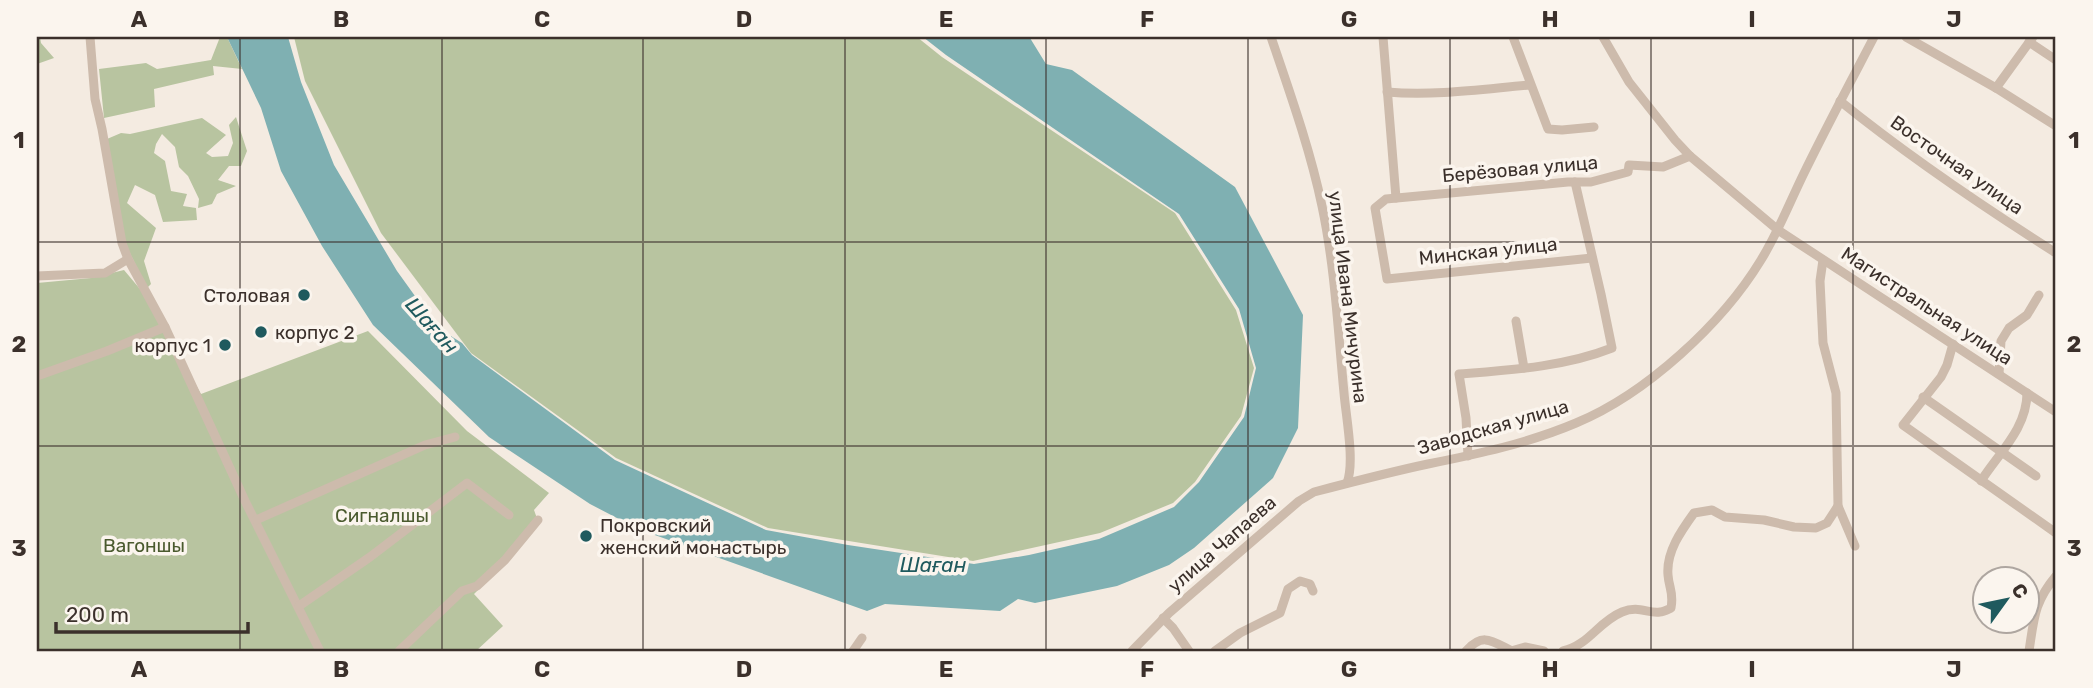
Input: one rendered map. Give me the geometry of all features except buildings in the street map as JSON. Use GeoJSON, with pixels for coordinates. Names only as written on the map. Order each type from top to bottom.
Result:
{"type":"FeatureCollection","features":[{"type":"Feature","properties":{"kind":"street"},"geometry":{"type":"LineString","coordinates":[[90,37],[95,99],[122,243],[320,651]]}},
{"type":"Feature","properties":{"kind":"street","name":"улица Ивана Мичурина"},"geometry":{"type":"LineString","coordinates":[[1272,37],[1322,207],[1334,288],[1349,442],[1350,474],[1347,483]]}},
{"type":"Feature","properties":{"kind":"street"},"geometry":{"type":"LineString","coordinates":[[1384,37],[1391,198]]}},
{"type":"Feature","properties":{"kind":"street"},"geometry":{"type":"LineString","coordinates":[[1513,37],[1548,129],[1594,127]]}},
{"type":"Feature","properties":{"kind":"street","name":"Магистральная улица"},"geometry":{"type":"LineString","coordinates":[[1603,37],[1636,91],[1690,156],[1778,230],[2056,412]]}},
{"type":"Feature","properties":{"kind":"street","name":"Заводская улица"},"geometry":{"type":"LineString","coordinates":[[1347,483],[1468,456],[1576,423],[1642,387],[1684,350],[1728,305],[1754,271],[1778,230],[1874,37]]}},
{"type":"Feature","properties":{"kind":"street"},"geometry":{"type":"LineString","coordinates":[[1906,37],[2056,126]]}},
{"type":"Feature","properties":{"kind":"street"},"geometry":{"type":"LineString","coordinates":[[1996,88],[2031,39],[2056,60]]}},
{"type":"Feature","properties":{"kind":"street"},"geometry":{"type":"LineString","coordinates":[[1387,92],[1433,93],[1530,85]]}},
{"type":"Feature","properties":{"kind":"street","name":"Восточная улица"},"geometry":{"type":"LineString","coordinates":[[1840,101],[2000,218],[2056,253]]}},
{"type":"Feature","properties":{"kind":"street","name":"Берёзовая улица"},"geometry":{"type":"LineString","coordinates":[[1391,198],[1591,182],[1628,172],[1629,165],[1663,167],[1690,156]]}},
{"type":"Feature","properties":{"kind":"street"},"geometry":{"type":"LineString","coordinates":[[1468,456],[1466,418],[1459,374],[1557,363],[1595,355],[1612,348],[1575,182]]}},
{"type":"Feature","properties":{"kind":"street","name":"Минская улица"},"geometry":{"type":"LineString","coordinates":[[1391,198],[1375,208],[1387,279],[1592,258]]}},
{"type":"Feature","properties":{"kind":"street"},"geometry":{"type":"LineString","coordinates":[[37,276],[105,273],[128,259]]}},
{"type":"Feature","properties":{"kind":"street"},"geometry":{"type":"LineString","coordinates":[[1823,260],[1820,281],[1823,343],[1836,393],[1838,506],[1854,546]]}},
{"type":"Feature","properties":{"kind":"street"},"geometry":{"type":"LineString","coordinates":[[1999,374],[2001,341],[2010,328],[2027,315],[2039,295]]}},
{"type":"Feature","properties":{"kind":"street"},"geometry":{"type":"LineString","coordinates":[[1517,321],[1524,368]]}},
{"type":"Feature","properties":{"kind":"street"},"geometry":{"type":"LineString","coordinates":[[37,376],[165,327]]}},
{"type":"Feature","properties":{"kind":"street"},"geometry":{"type":"LineString","coordinates":[[1953,344],[1941,377],[1903,425],[2056,533]]}},
{"type":"Feature","properties":{"kind":"street"},"geometry":{"type":"LineString","coordinates":[[1981,481],[2021,424],[2027,393]]}},
{"type":"Feature","properties":{"kind":"street"},"geometry":{"type":"LineString","coordinates":[[1923,397],[2036,476]]}},
{"type":"Feature","properties":{"kind":"street"},"geometry":{"type":"LineString","coordinates":[[256,520],[425,445],[455,437]]}},
{"type":"Feature","properties":{"kind":"street"},"geometry":{"type":"LineString","coordinates":[[299,606],[370,558],[467,483],[509,515]]}},
{"type":"Feature","properties":{"kind":"street","name":"улица Чапаева"},"geometry":{"type":"LineString","coordinates":[[1132,651],[1163,618],[1299,501],[1314,492],[1347,483]]}},
{"type":"Feature","properties":{"kind":"street"},"geometry":{"type":"LineString","coordinates":[[1563,651],[1578,650],[1603,623],[1623,612],[1641,608],[1659,613],[1671,608],[1673,597],[1668,577],[1668,560],[1682,530],[1694,513],[1712,510],[1725,517],[1816,528],[1828,523],[1838,506]]}},
{"type":"Feature","properties":{"kind":"street"},"geometry":{"type":"LineString","coordinates":[[399,651],[462,591],[477,586],[505,560],[538,520]]}},
{"type":"Feature","properties":{"kind":"street"},"geometry":{"type":"LineString","coordinates":[[2029,651],[2036,610],[2046,587],[2056,576]]}},
{"type":"Feature","properties":{"kind":"street"},"geometry":{"type":"LineString","coordinates":[[1215,651],[1240,633],[1280,612],[1288,589],[1300,580],[1310,584],[1313,591]]}},
{"type":"Feature","properties":{"kind":"street"},"geometry":{"type":"LineString","coordinates":[[1163,618],[1189,651]]}},
{"type":"Feature","properties":{"kind":"street"},"geometry":{"type":"LineString","coordinates":[[853,651],[862,638]]}},
{"type":"Feature","properties":{"kind":"street"},"geometry":{"type":"LineString","coordinates":[[1466,651],[1479,640],[1490,639],[1512,651],[1525,647],[1544,651]]}},
{"type":"Feature","properties":{"kind":"green space"},"geometry":{"type":"Polygon","coordinates":[[[37,37],[40,37],[41,43],[54,58],[37,64],[37,37]]]}},
{"type":"Feature","properties":{"kind":"green space"},"geometry":{"type":"Polygon","coordinates":[[[220,37],[227,37],[242,69],[213,66],[214,75],[154,89],[155,107],[104,118],[99,69],[146,63],[157,69],[211,60],[220,37]]]}},
{"type":"Feature","properties":{"kind":"green space"},"geometry":{"type":"Polygon","coordinates":[[[294,37],[917,37],[942,57],[1175,213],[1236,310],[1254,368],[1241,416],[1195,482],[1173,503],[1100,533],[973,561],[768,528],[616,458],[471,353],[381,233],[305,81],[294,37]]]}},
{"type":"Feature","properties":{"kind":"green space"},"geometry":{"type":"Polygon","coordinates":[[[236,117],[247,151],[241,166],[229,166],[218,180],[236,186],[217,194],[212,204],[198,208],[199,199],[188,176],[179,167],[175,147],[162,134],[156,144],[154,153],[165,161],[171,191],[187,194],[183,206],[196,208],[197,220],[163,222],[155,195],[135,185],[127,203],[156,228],[144,261],[151,284],[147,288],[124,241],[107,139],[121,133],[130,134],[202,118],[226,135],[206,153],[212,157],[228,156],[233,143],[229,125],[236,117]]]}},
{"type":"Feature","properties":{"kind":"green space"},"geometry":{"type":"Polygon","coordinates":[[[124,270],[145,295],[201,394],[368,331],[467,431],[549,493],[534,510],[539,524],[508,561],[474,594],[503,626],[476,651],[37,651],[37,283],[91,278],[124,270]]]}},
{"type":"Feature","properties":{"kind":"water","name":"Шаған"},"geometry":{"type":"Polygon","coordinates":[[[227,37],[288,37],[301,82],[334,165],[397,271],[438,328],[462,343],[472,355],[615,460],[766,530],[974,564],[1099,539],[1174,507],[1199,482],[1244,417],[1256,368],[1239,309],[1179,214],[923,37],[1030,38],[1046,64],[1072,70],[1235,187],[1303,315],[1298,428],[1273,478],[1194,548],[1169,565],[1117,586],[1035,603],[1018,599],[1000,611],[885,604],[867,611],[638,529],[590,504],[489,437],[373,325],[322,246],[281,171],[261,108],[227,37]]]}},
{"type":"Feature","properties":{"kind":"place","name":"Столовая"},"geometry":{"type":"Point","coordinates":[304,295]}},
{"type":"Feature","properties":{"kind":"place","name":"корпус 2"},"geometry":{"type":"Point","coordinates":[261,332]}},
{"type":"Feature","properties":{"kind":"place","name":"корпус 1"},"geometry":{"type":"Point","coordinates":[225,345]}},
{"type":"Feature","properties":{"kind":"place","name":"Покровский женский монастырь"},"geometry":{"type":"Point","coordinates":[586,536]}},
{"type":"Feature","properties":{"kind":"park label","name":"Сигналшы"},"geometry":{"type":"Point","coordinates":[382,515]}},
{"type":"Feature","properties":{"kind":"park label","name":"Вагоншы"},"geometry":{"type":"Point","coordinates":[144,545]}}]}
